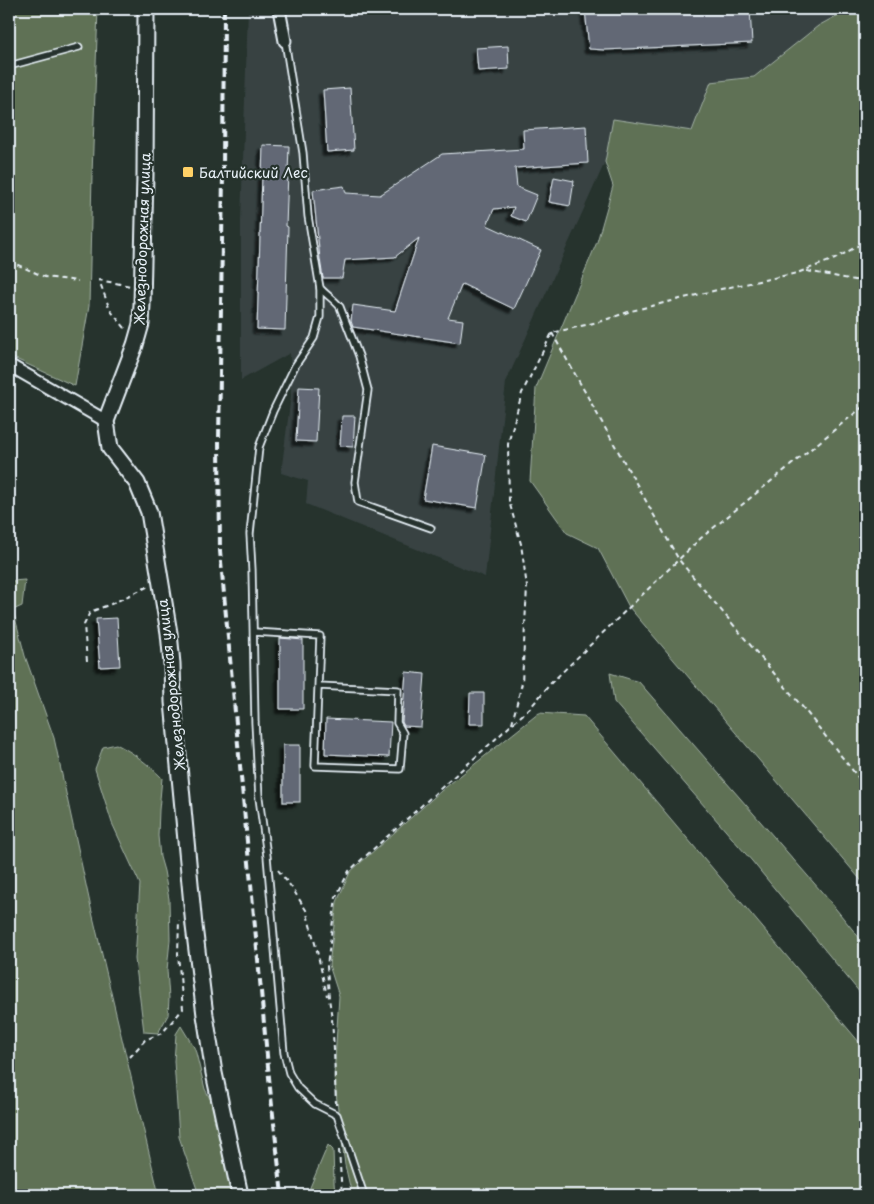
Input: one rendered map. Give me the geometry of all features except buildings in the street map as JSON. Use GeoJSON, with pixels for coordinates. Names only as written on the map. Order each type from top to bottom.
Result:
{"type":"FeatureCollection","features":[{"type":"Feature","properties":{"kind":"street","name":"Железнодорожная улица"},"geometry":{"type":"LineString","coordinates":[[146,9],[145,175],[141,324],[106,421],[110,448],[137,483],[149,512],[169,633],[173,702],[194,926],[205,1016],[214,1073],[240,1195]]}},
{"type":"Feature","properties":{"kind":"street"},"geometry":{"type":"LineString","coordinates":[[279,9],[285,41]]}},
{"type":"Feature","properties":{"kind":"street"},"geometry":{"type":"LineString","coordinates":[[9,365],[106,421]]}},
{"type":"Feature","properties":{"kind":"lane"},"geometry":{"type":"LineString","coordinates":[[285,41],[303,153],[308,216],[320,288],[320,317],[314,338],[295,366],[273,411],[259,447],[250,534],[259,798],[284,1053],[289,1073],[298,1088],[314,1104],[337,1115],[364,1195]]}},
{"type":"Feature","properties":{"kind":"lane"},"geometry":{"type":"LineString","coordinates":[[9,66],[79,47]]}},
{"type":"Feature","properties":{"kind":"lane"},"geometry":{"type":"LineString","coordinates":[[320,288],[340,306],[368,390],[355,482],[358,502],[431,528]]}},
{"type":"Feature","properties":{"kind":"lane"},"geometry":{"type":"LineString","coordinates":[[254,632],[320,636],[315,766],[400,769],[403,733],[396,723],[398,690],[319,686]]}},
{"type":"Feature","properties":{"kind":"path"},"geometry":{"type":"LineString","coordinates":[[512,724],[522,683],[527,587],[521,544],[509,501],[508,444],[522,393],[552,333],[602,321],[631,310],[797,274],[835,259],[861,244]]}},
{"type":"Feature","properties":{"kind":"path"},"geometry":{"type":"LineString","coordinates":[[9,261],[45,277],[78,281]]}},
{"type":"Feature","properties":{"kind":"path"},"geometry":{"type":"LineString","coordinates":[[805,271],[865,282]]}},
{"type":"Feature","properties":{"kind":"path"},"geometry":{"type":"LineString","coordinates":[[135,345],[128,332],[110,310],[99,280],[143,288]]}},
{"type":"Feature","properties":{"kind":"path"},"geometry":{"type":"LineString","coordinates":[[552,333],[679,560],[804,709],[865,786]]}},
{"type":"Feature","properties":{"kind":"path"},"geometry":{"type":"LineString","coordinates":[[337,1115],[327,966],[336,897],[348,871],[530,708],[552,683],[701,538],[865,405]]}},
{"type":"Feature","properties":{"kind":"path","name":"Железнодорожная улица"},"geometry":{"type":"LineString","coordinates":[[86,661],[84,625],[90,612],[150,585]]}},
{"type":"Feature","properties":{"kind":"path"},"geometry":{"type":"LineString","coordinates":[[266,856],[292,888],[306,910],[332,1019]]}},
{"type":"Feature","properties":{"kind":"path"},"geometry":{"type":"LineString","coordinates":[[130,1057],[145,1040],[162,1033],[183,1009],[178,954],[179,916]]}},
{"type":"Feature","properties":{"kind":"path"},"geometry":{"type":"LineString","coordinates":[[339,1151],[342,1195]]}},
{"type":"Feature","properties":{"kind":"shaded area"},"geometry":{"type":"Polygon","coordinates":[[[248,9],[855,9],[739,112],[605,162],[506,382],[485,577],[306,504],[308,481],[281,473],[291,396],[290,353],[241,380],[241,221],[248,9]]]}},
{"type":"Feature","properties":{"kind":"green space"},"geometry":{"type":"Polygon","coordinates":[[[9,9],[98,9],[89,306],[75,386],[9,356],[9,9]]]}},
{"type":"Feature","properties":{"kind":"green space"},"geometry":{"type":"Polygon","coordinates":[[[849,9],[865,9],[865,885],[629,607],[598,548],[567,533],[530,481],[536,388],[597,242],[613,186],[605,162],[613,119],[692,131],[711,82],[754,77],[818,26],[849,9]]]}},
{"type":"Feature","properties":{"kind":"green space"},"geometry":{"type":"Polygon","coordinates":[[[9,579],[12,581],[25,580],[22,606],[13,610],[25,656],[54,738],[91,908],[159,1195],[9,1195],[9,579]]]}},
{"type":"Feature","properties":{"kind":"green space"},"geometry":{"type":"Polygon","coordinates":[[[610,673],[639,682],[827,898],[865,945],[865,999],[752,861],[614,702],[610,673]]]}},
{"type":"Feature","properties":{"kind":"green space"},"geometry":{"type":"Polygon","coordinates":[[[539,713],[584,716],[865,1049],[865,1195],[352,1195],[345,1165],[334,1077],[339,996],[329,965],[337,902],[350,872],[441,791],[539,713]]]}},
{"type":"Feature","properties":{"kind":"green space"},"geometry":{"type":"Polygon","coordinates":[[[116,744],[141,759],[162,778],[158,836],[160,857],[169,899],[170,940],[167,970],[168,1015],[158,1033],[144,1032],[135,959],[140,884],[112,823],[95,769],[103,747],[116,744]]]}},
{"type":"Feature","properties":{"kind":"green space"},"geometry":{"type":"Polygon","coordinates":[[[181,1026],[195,1049],[205,1089],[224,1126],[238,1195],[199,1195],[179,1137],[174,1061],[176,1034],[181,1026]]]}},
{"type":"Feature","properties":{"kind":"green space"},"geometry":{"type":"Polygon","coordinates":[[[328,1145],[333,1150],[335,1195],[308,1195],[308,1192],[328,1145]]]}},
{"type":"Feature","properties":{"kind":"railway"},"geometry":{"type":"LineString","coordinates":[[224,9],[219,440],[220,551],[270,1088],[282,1195]]}},
{"type":"Feature","properties":{"kind":"place","name":"Балтийский Лес"},"geometry":{"type":"Point","coordinates":[188,172]}}]}
